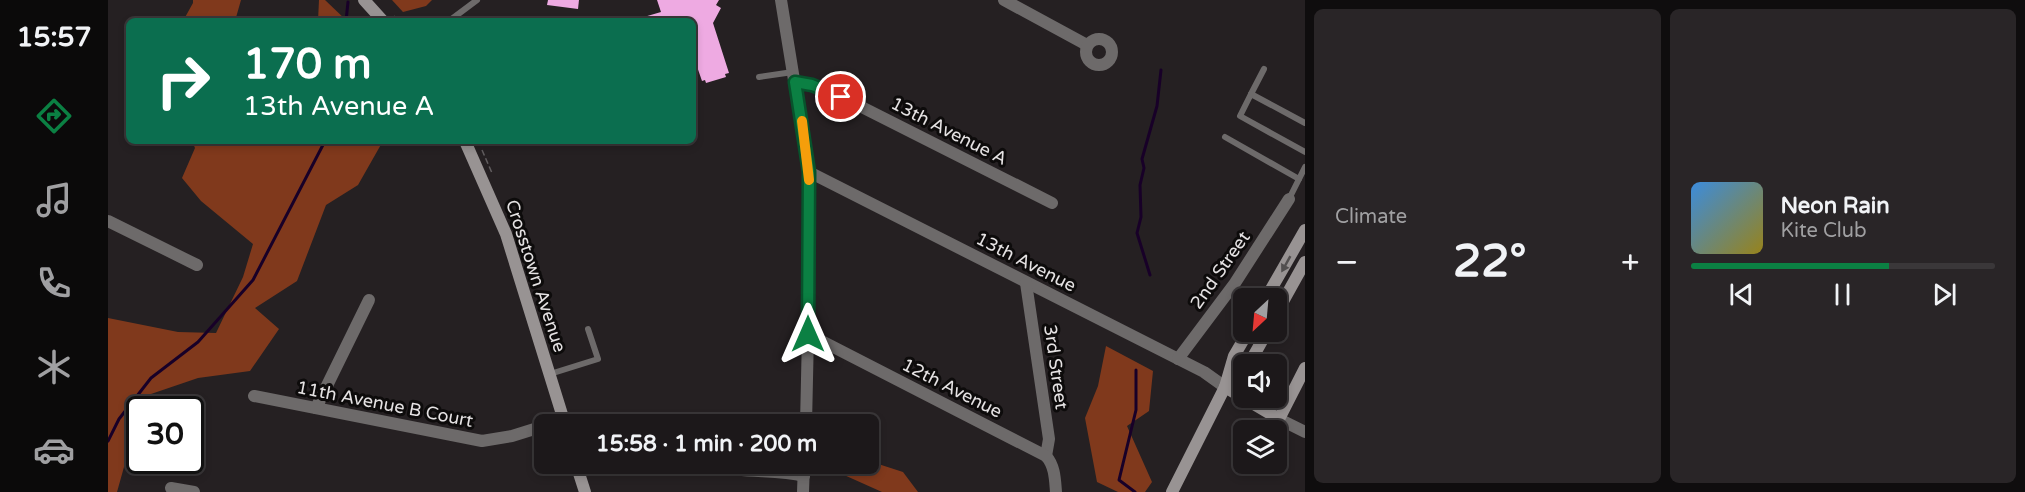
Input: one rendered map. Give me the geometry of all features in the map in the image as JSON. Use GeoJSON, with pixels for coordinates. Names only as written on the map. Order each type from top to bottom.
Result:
{"type":"FeatureCollection","features":[{"type":"Feature","properties":{"kind":"street"},"geometry":{"type":"LineString","coordinates":[[364,0],[380,18]]}},
{"type":"Feature","properties":{"kind":"street"},"geometry":{"type":"LineString","coordinates":[[781,0],[809,172],[806,414]]}},
{"type":"Feature","properties":{"kind":"street"},"geometry":{"type":"LineString","coordinates":[[1004,0],[1088,45]]}},
{"type":"Feature","properties":{"kind":"street","name":"13th Avenue A"},"geometry":{"type":"LineString","coordinates":[[794,77],[826,90],[1052,203]]}},
{"type":"Feature","properties":{"kind":"street","name":"Crosstown Avenue"},"geometry":{"type":"LineString","coordinates":[[466,144],[506,234],[562,414]]}},
{"type":"Feature","properties":{"kind":"street","name":"13th Avenue"},"geometry":{"type":"LineString","coordinates":[[809,172],[1204,372],[1225,387]]}},
{"type":"Feature","properties":{"kind":"street","name":"2nd Street"},"geometry":{"type":"LineString","coordinates":[[1178,359],[1235,284],[1288,199]]}},
{"type":"Feature","properties":{"kind":"street"},"geometry":{"type":"LineString","coordinates":[[108,221],[197,265]]}},
{"type":"Feature","properties":{"kind":"street"},"geometry":{"type":"LineString","coordinates":[[1272,288],[1305,230]]}},
{"type":"Feature","properties":{"kind":"street"},"geometry":{"type":"LineString","coordinates":[[1287,294],[1305,262]]}},
{"type":"Feature","properties":{"kind":"street","name":"3rd Street"},"geometry":{"type":"LineString","coordinates":[[1026,283],[1049,439],[1046,456]]}},
{"type":"Feature","properties":{"kind":"street"},"geometry":{"type":"LineString","coordinates":[[316,408],[369,300]]}},
{"type":"Feature","properties":{"kind":"street","name":"12th Avenue"},"geometry":{"type":"LineString","coordinates":[[808,334],[1046,456]]}},
{"type":"Feature","properties":{"kind":"street"},"geometry":{"type":"LineString","coordinates":[[1172,492],[1225,387],[1234,356],[1242,342]]}},
{"type":"Feature","properties":{"kind":"street"},"geometry":{"type":"LineString","coordinates":[[1279,419],[1305,368]]}},
{"type":"Feature","properties":{"kind":"street"},"geometry":{"type":"LineString","coordinates":[[1225,387],[1233,381]]}},
{"type":"Feature","properties":{"kind":"street"},"geometry":{"type":"LineString","coordinates":[[1225,387],[1305,432]]}},
{"type":"Feature","properties":{"kind":"street","name":"11th Avenue B Court"},"geometry":{"type":"LineString","coordinates":[[254,396],[482,441],[512,436],[534,429]]}},
{"type":"Feature","properties":{"kind":"street"},"geometry":{"type":"LineString","coordinates":[[1046,456],[1053,470],[1056,492]]}},
{"type":"Feature","properties":{"kind":"street"},"geometry":{"type":"LineString","coordinates":[[579,474],[585,492]]}},
{"type":"Feature","properties":{"kind":"street"},"geometry":{"type":"LineString","coordinates":[[803,492],[804,474]]}},
{"type":"Feature","properties":{"kind":"street"},"geometry":{"type":"LineString","coordinates":[[171,488],[194,492]]}},
{"type":"Feature","properties":{"kind":"lane"},"geometry":{"type":"LineString","coordinates":[[453,18],[477,0]]}},
{"type":"Feature","properties":{"kind":"lane"},"geometry":{"type":"LineString","coordinates":[[1264,69],[1240,116],[1305,152]]}},
{"type":"Feature","properties":{"kind":"lane"},"geometry":{"type":"LineString","coordinates":[[759,76],[794,77]]}},
{"type":"Feature","properties":{"kind":"lane"},"geometry":{"type":"LineString","coordinates":[[1251,94],[1305,123]]}},
{"type":"Feature","properties":{"kind":"lane"},"geometry":{"type":"LineString","coordinates":[[1225,137],[1299,179]]}},
{"type":"Feature","properties":{"kind":"lane"},"geometry":{"type":"LineString","coordinates":[[1288,199],[1305,167]]}},
{"type":"Feature","properties":{"kind":"lane"},"geometry":{"type":"LineString","coordinates":[[549,374],[598,358],[588,329]]}},
{"type":"Feature","properties":{"kind":"shaded area"},"geometry":{"type":"Polygon","coordinates":[[[193,0],[241,0],[236,18],[185,18],[193,0]]]}},
{"type":"Feature","properties":{"kind":"shaded area"},"geometry":{"type":"Polygon","coordinates":[[[319,0],[325,0],[344,18],[318,18],[319,0]]]}},
{"type":"Feature","properties":{"kind":"shaded area"},"geometry":{"type":"Polygon","coordinates":[[[392,0],[432,0],[426,6],[403,12],[392,0]]]}},
{"type":"Feature","properties":{"kind":"shaded area"},"geometry":{"type":"Polygon","coordinates":[[[193,144],[381,144],[358,185],[326,205],[297,281],[255,308],[279,329],[250,371],[198,378],[150,396],[126,396],[126,460],[117,492],[108,492],[108,318],[178,332],[216,333],[243,277],[253,244],[201,201],[182,178],[195,148],[193,144]]]}},
{"type":"Feature","properties":{"kind":"shaded area"},"geometry":{"type":"Polygon","coordinates":[[[1106,346],[1153,371],[1149,411],[1127,426],[1152,482],[1145,492],[1118,492],[1097,482],[1085,418],[1098,386],[1106,346]]]}},
{"type":"Feature","properties":{"kind":"shaded area"},"geometry":{"type":"Polygon","coordinates":[[[879,464],[903,472],[918,492],[882,492],[842,474],[879,474],[879,464]]]}},
{"type":"Feature","properties":{"kind":"building"},"geometry":{"type":"Polygon","coordinates":[[[548,0],[579,0],[578,9],[547,5],[548,0]]]}},
{"type":"Feature","properties":{"kind":"building"},"geometry":{"type":"Polygon","coordinates":[[[657,0],[719,0],[716,5],[721,8],[713,23],[729,73],[725,74],[726,77],[706,83],[705,80],[702,81],[696,64],[696,18],[640,18],[661,12],[657,0]]]}},
{"type":"Feature","properties":{"kind":"waterway"},"geometry":{"type":"LineString","coordinates":[[346,18],[348,2]]}},
{"type":"Feature","properties":{"kind":"waterway"},"geometry":{"type":"LineString","coordinates":[[1150,275],[1137,233],[1141,217],[1140,185],[1144,168],[1142,159],[1157,106],[1161,70]]}},
{"type":"Feature","properties":{"kind":"waterway"},"geometry":{"type":"LineString","coordinates":[[108,441],[119,419],[151,378],[198,342],[253,280],[323,144]]}},
{"type":"Feature","properties":{"kind":"waterway"},"geometry":{"type":"LineString","coordinates":[[1135,492],[1119,480],[1136,410],[1136,370]]}},
{"type":"Feature","properties":{"kind":"slow traffic"},"geometry":{"type":"LineString","coordinates":[[802,121],[809,180]]}},
{"type":"Feature","properties":{"kind":"route"},"geometry":{"type":"LineString","coordinates":[[808,334],[809,172],[795,82],[812,85],[841,97]]}}]}
